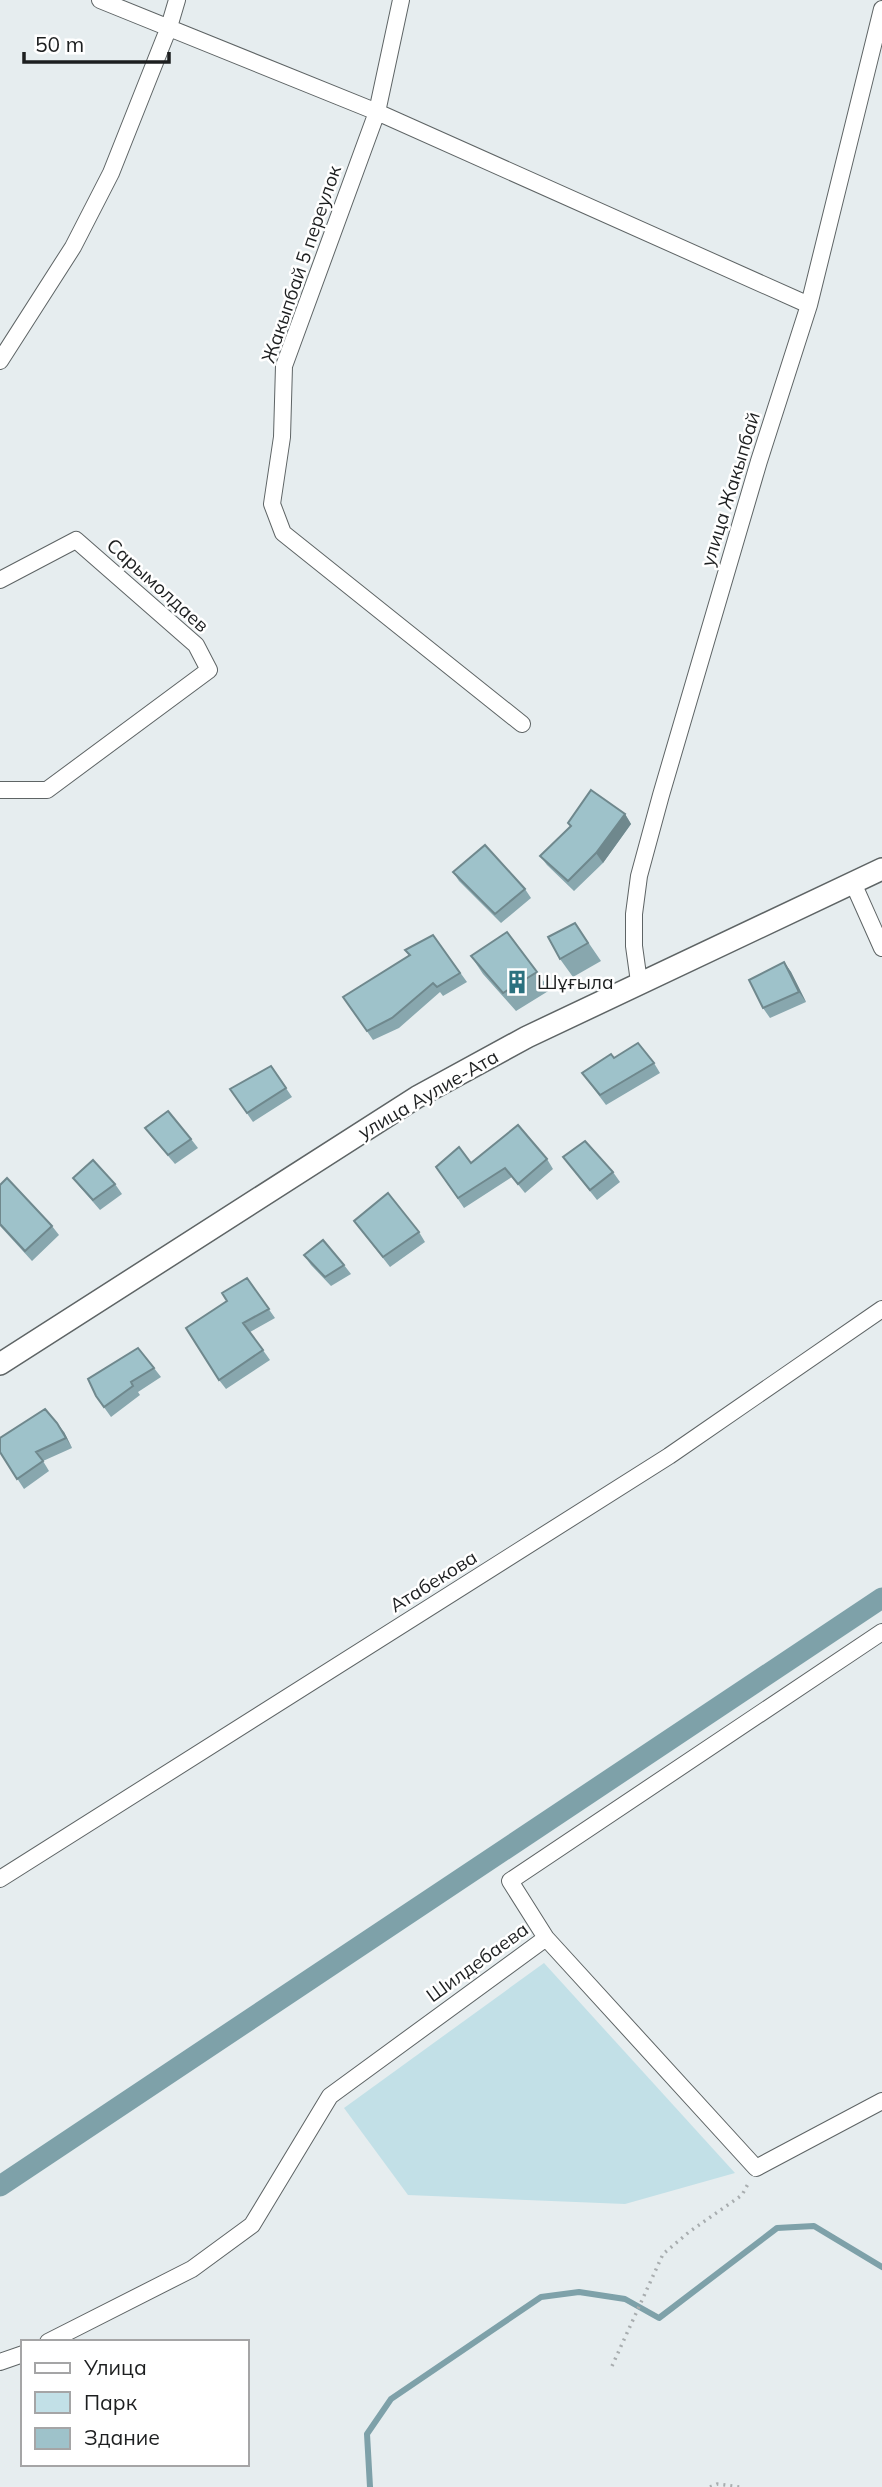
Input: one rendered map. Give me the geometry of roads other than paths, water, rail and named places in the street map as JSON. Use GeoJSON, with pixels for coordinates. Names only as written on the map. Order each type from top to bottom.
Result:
{"type":"FeatureCollection","features":[{"type":"Feature","properties":{"kind":"main road","name":"улица Аулие-Ата"},"geometry":{"type":"LineString","coordinates":[[0,1364],[417,1097],[527,1037],[639,982],[882,869]]}},
{"type":"Feature","properties":{"kind":"street"},"geometry":{"type":"LineString","coordinates":[[100,0],[377,112],[809,305]]}},
{"type":"Feature","properties":{"kind":"street"},"geometry":{"type":"LineString","coordinates":[[0,361],[74,247],[111,173],[169,27],[177,0]]}},
{"type":"Feature","properties":{"kind":"street","name":"Жакыпбай 5 переулок"},"geometry":{"type":"LineString","coordinates":[[401,0],[377,112],[284,366],[282,437],[272,504],[283,533],[522,724]]}},
{"type":"Feature","properties":{"kind":"street","name":"улица Жакыпбай"},"geometry":{"type":"LineString","coordinates":[[639,982],[634,946],[634,914],[639,876],[755,474],[809,305],[882,9]]}},
{"type":"Feature","properties":{"kind":"street","name":"Сарымолдаев"},"geometry":{"type":"LineString","coordinates":[[0,580],[76,540],[196,645],[209,670],[47,790],[0,790]]}},
{"type":"Feature","properties":{"kind":"street"},"geometry":{"type":"LineString","coordinates":[[853,883],[882,948]]}},
{"type":"Feature","properties":{"kind":"street","name":"Атабекова"},"geometry":{"type":"LineString","coordinates":[[0,1879],[669,1456],[882,1308]]}},
{"type":"Feature","properties":{"kind":"street","name":"Шилдебаева"},"geometry":{"type":"LineString","coordinates":[[52,2340],[192,2269],[252,2225],[330,2096],[546,1938],[510,1881],[882,1632]]}},
{"type":"Feature","properties":{"kind":"street"},"geometry":{"type":"LineString","coordinates":[[546,1938],[756,2168],[882,2101]]}},
{"type":"Feature","properties":{"kind":"street"},"geometry":{"type":"LineString","coordinates":[[0,2362],[21,2355]]}},
{"type":"Feature","properties":{"kind":"waterway"},"geometry":{"type":"LineString","coordinates":[[0,2186],[882,1598]]}},
{"type":"Feature","properties":{"kind":"waterway"},"geometry":{"type":"LineString","coordinates":[[370,2487],[367,2434],[391,2399],[541,2297],[579,2292],[625,2299],[659,2318],[777,2228],[814,2226],[882,2267]]}},
{"type":"Feature","properties":{"kind":"place","name":"Шұғыла"},"geometry":{"type":"Point","coordinates":[517,982]}}]}
